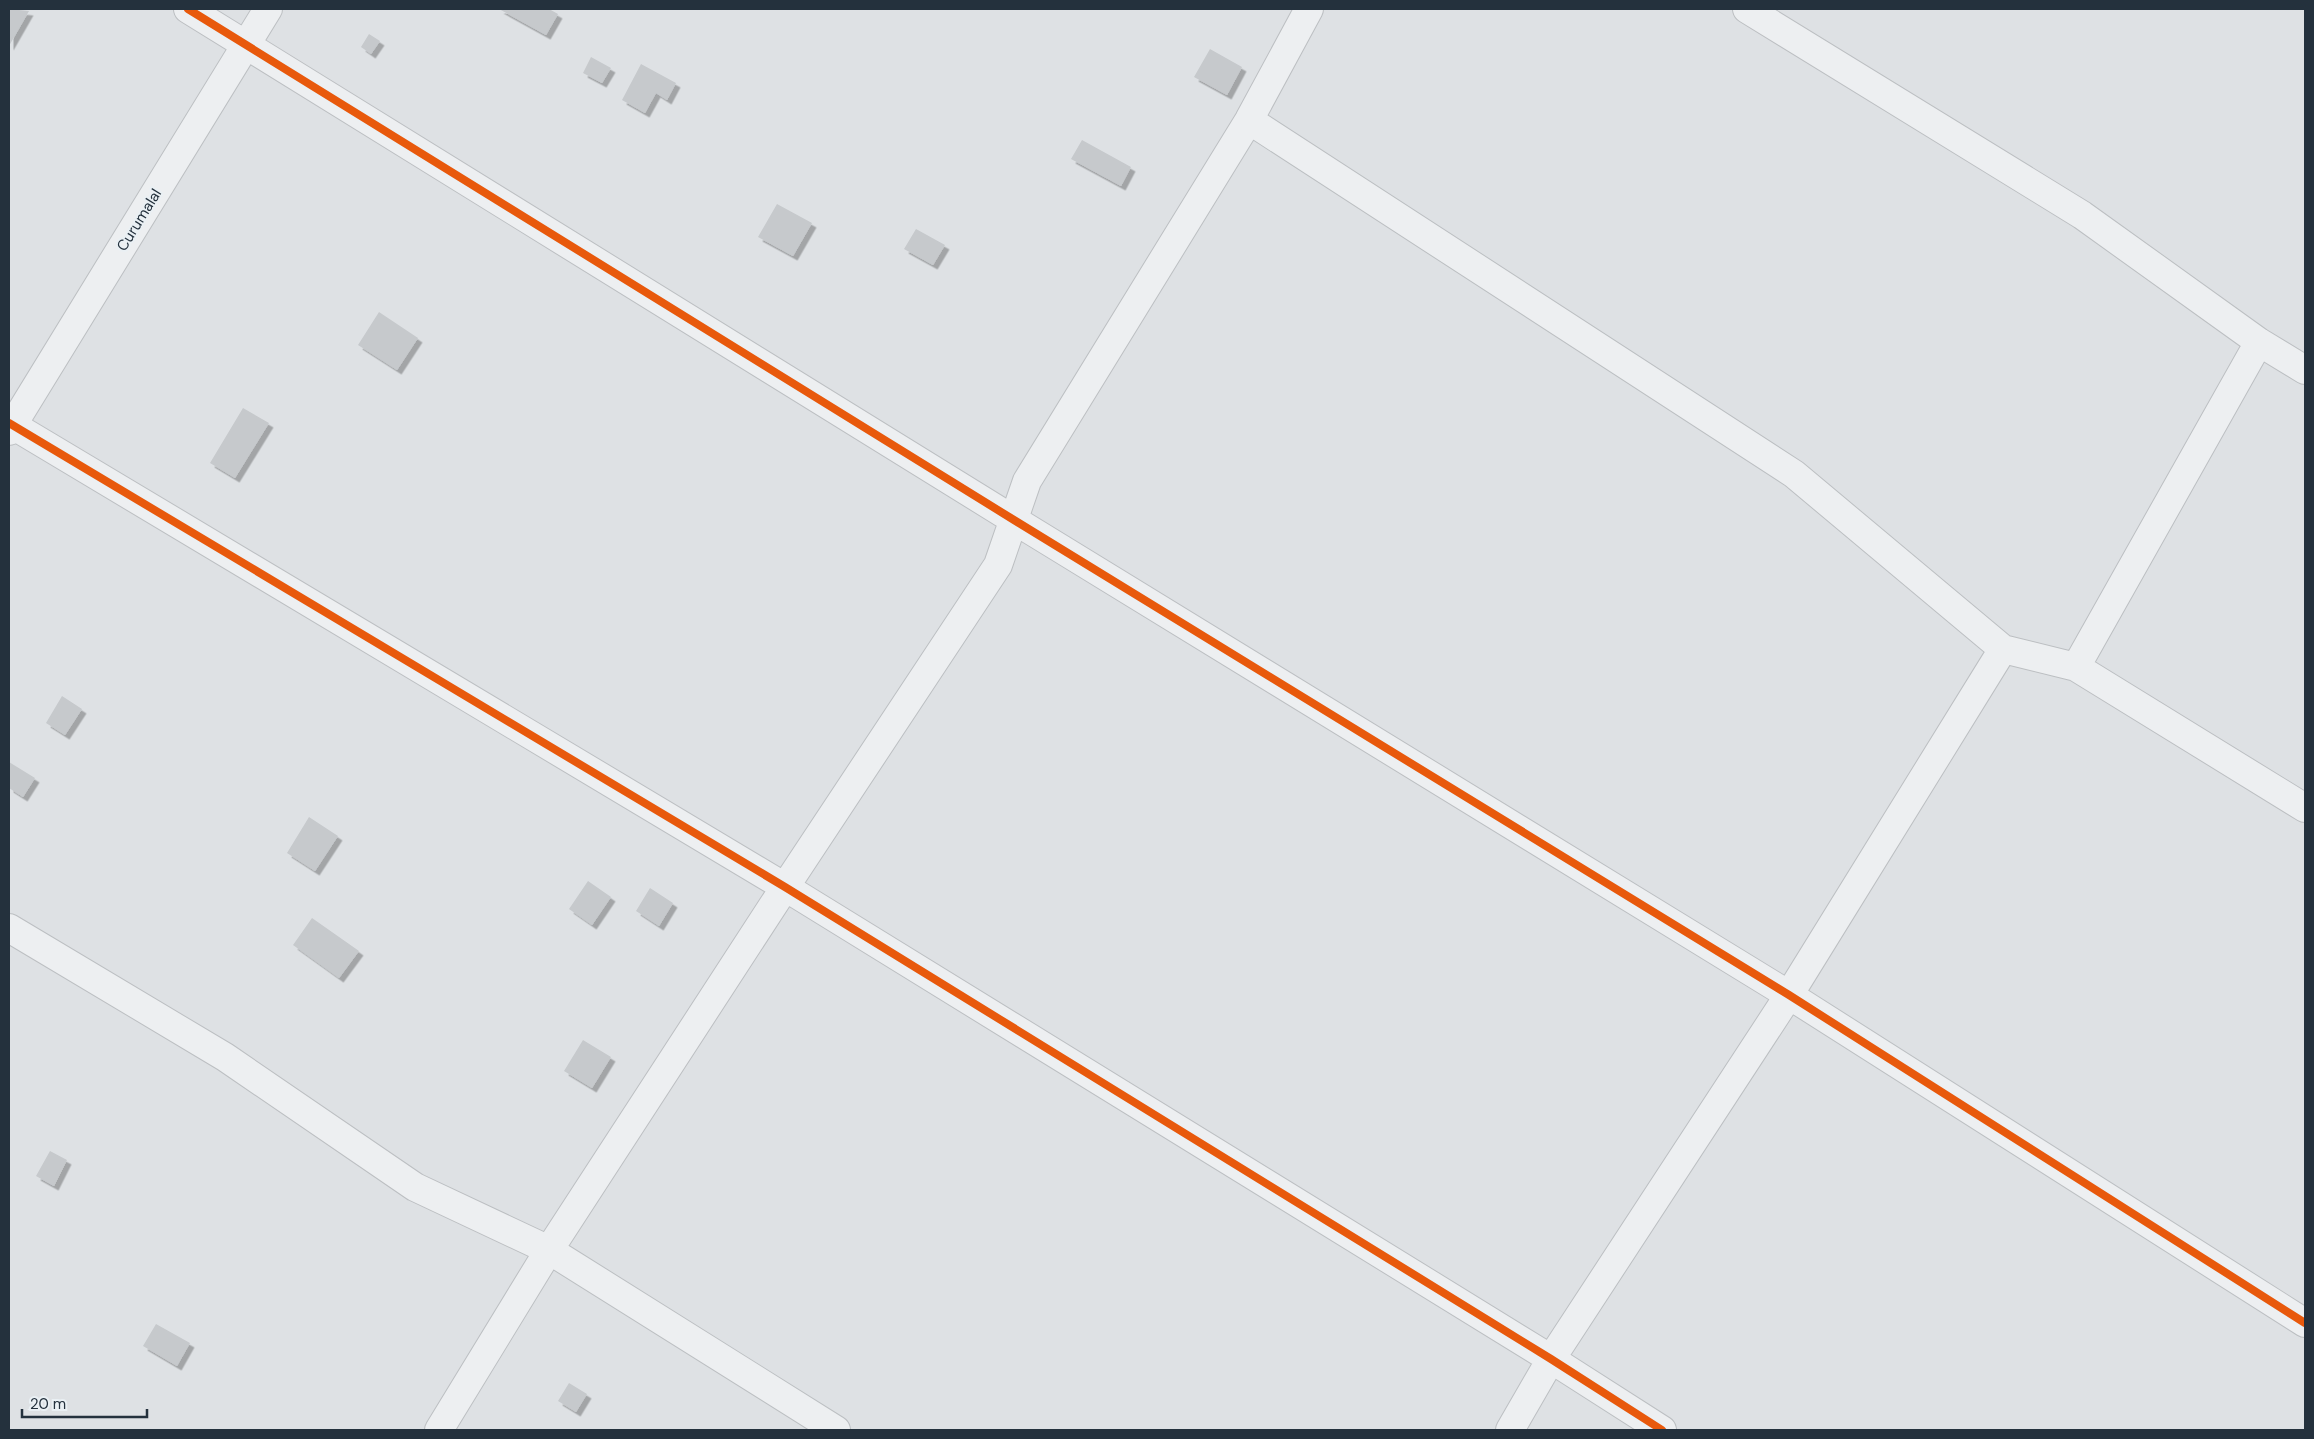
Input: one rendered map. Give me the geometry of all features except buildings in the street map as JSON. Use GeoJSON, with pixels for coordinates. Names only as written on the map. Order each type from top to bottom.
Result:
{"type":"FeatureCollection","features":[{"type":"Feature","properties":{"kind":"street"},"geometry":{"type":"LineString","coordinates":[[188,9],[1014,520],[1789,995],[2305,1323]]}},
{"type":"Feature","properties":{"kind":"street","name":"Curumalal"},"geometry":{"type":"LineString","coordinates":[[10,426],[268,9]]}},
{"type":"Feature","properties":{"kind":"street"},"geometry":{"type":"LineString","coordinates":[[439,1430],[549,1250],[785,887],[998,565],[1027,482],[1249,120],[1309,9]]}},
{"type":"Feature","properties":{"kind":"street"},"geometry":{"type":"LineString","coordinates":[[1746,9],[2082,214],[2259,342],[2305,370]]}},
{"type":"Feature","properties":{"kind":"street"},"geometry":{"type":"LineString","coordinates":[[1249,120],[1794,474],[2003,649],[2076,667],[2305,808]]}},
{"type":"Feature","properties":{"kind":"street"},"geometry":{"type":"LineString","coordinates":[[2076,667],[2259,342]]}},
{"type":"Feature","properties":{"kind":"street"},"geometry":{"type":"LineString","coordinates":[[10,426],[785,887],[1552,1359],[1662,1430]]}},
{"type":"Feature","properties":{"kind":"street"},"geometry":{"type":"LineString","coordinates":[[1510,1430],[1552,1359],[1789,995],[2003,649]]}},
{"type":"Feature","properties":{"kind":"street"},"geometry":{"type":"LineString","coordinates":[[9,928],[225,1057],[415,1187],[549,1250],[836,1430]]}},
{"type":"Feature","properties":{"kind":"cycle path"},"geometry":{"type":"LineString","coordinates":[[188,9],[1014,520],[1789,995],[2305,1323]]}},
{"type":"Feature","properties":{"kind":"cycle path"},"geometry":{"type":"LineString","coordinates":[[9,423],[785,887],[1551,1359],[1662,1430]]}}]}
